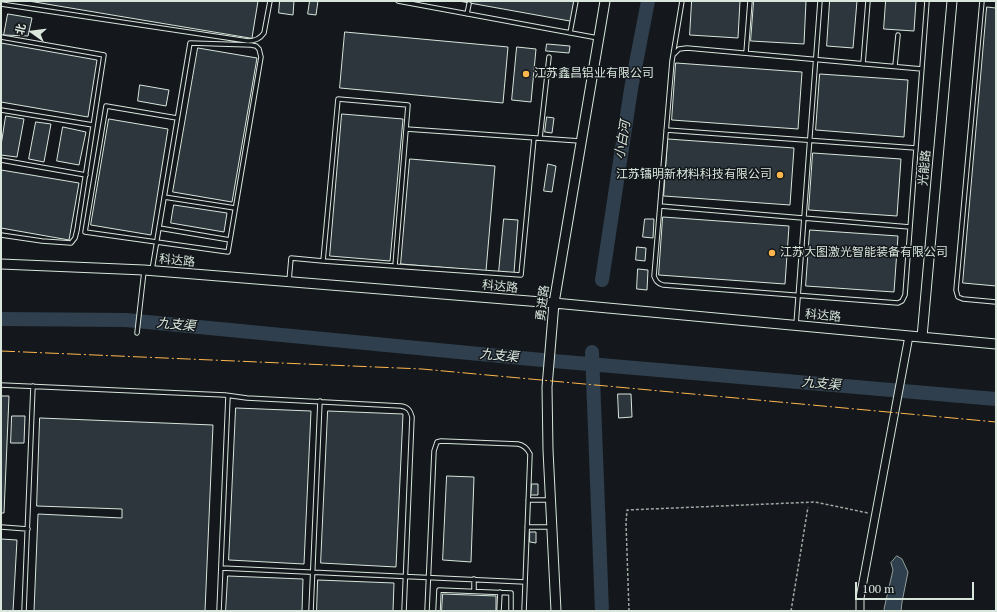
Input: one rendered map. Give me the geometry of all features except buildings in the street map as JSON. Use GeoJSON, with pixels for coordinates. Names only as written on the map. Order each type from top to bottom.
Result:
{"type":"FeatureCollection","features":[{"type":"Feature","properties":{"kind":"street","name":"勇进路"},"geometry":{"type":"LineString","coordinates":[[556,611],[550,500],[547,387],[554,303],[605,1]]}},
{"type":"Feature","properties":{"kind":"street","name":"光能路"},"geometry":{"type":"LineString","coordinates":[[922,338],[952,1]]}},
{"type":"Feature","properties":{"kind":"street","name":"科达路"},"geometry":{"type":"LineString","coordinates":[[1,264],[148,270],[554,303],[996,344]]}},
{"type":"Feature","properties":{"kind":"street"},"geometry":{"type":"LineString","coordinates":[[860,611],[860,598],[909,336]]}},
{"type":"Feature","properties":{"kind":"lane"},"geometry":{"type":"LineString","coordinates":[[1,4],[254,41],[262,37],[264,33],[270,1]]}},
{"type":"Feature","properties":{"kind":"lane"},"geometry":{"type":"LineString","coordinates":[[398,1],[599,38]]}},
{"type":"Feature","properties":{"kind":"lane"},"geometry":{"type":"LineString","coordinates":[[570,33],[576,1]]}},
{"type":"Feature","properties":{"kind":"lane"},"geometry":{"type":"LineString","coordinates":[[682,1],[672,61],[654,276],[656,281],[663,285],[898,304],[902,301],[905,295],[927,1]]}},
{"type":"Feature","properties":{"kind":"lane"},"geometry":{"type":"LineString","coordinates":[[746,53],[750,1]]}},
{"type":"Feature","properties":{"kind":"lane"},"geometry":{"type":"LineString","coordinates":[[796,326],[820,1]]}},
{"type":"Feature","properties":{"kind":"lane"},"geometry":{"type":"LineString","coordinates":[[864,64],[868,1]]}},
{"type":"Feature","properties":{"kind":"lane"},"geometry":{"type":"LineString","coordinates":[[982,1],[956,290],[958,297],[963,299],[996,302]]}},
{"type":"Feature","properties":{"kind":"lane"},"geometry":{"type":"LineString","coordinates":[[467,14],[469,4]]}},
{"type":"Feature","properties":{"kind":"lane"},"geometry":{"type":"LineString","coordinates":[[895,66],[898,35]]}},
{"type":"Feature","properties":{"kind":"lane"},"geometry":{"type":"LineString","coordinates":[[1,37],[104,55],[75,238],[71,243],[42,242],[1,235]]}},
{"type":"Feature","properties":{"kind":"lane"},"geometry":{"type":"LineString","coordinates":[[137,333],[142,291],[156,243],[159,228],[190,43],[256,46],[261,57],[228,252],[156,243],[85,232],[106,106],[177,118]]}},
{"type":"Feature","properties":{"kind":"lane"},"geometry":{"type":"LineString","coordinates":[[673,55],[679,49],[687,48],[922,69]]}},
{"type":"Feature","properties":{"kind":"lane"},"geometry":{"type":"LineString","coordinates":[[540,138],[550,57]]}},
{"type":"Feature","properties":{"kind":"lane"},"geometry":{"type":"LineString","coordinates":[[323,261],[338,99],[408,105],[395,266]]}},
{"type":"Feature","properties":{"kind":"lane"},"geometry":{"type":"LineString","coordinates":[[1,110],[93,125]]}},
{"type":"Feature","properties":{"kind":"lane"},"geometry":{"type":"LineString","coordinates":[[406,129],[582,141]]}},
{"type":"Feature","properties":{"kind":"lane"},"geometry":{"type":"LineString","coordinates":[[666,130],[916,148]]}},
{"type":"Feature","properties":{"kind":"lane"},"geometry":{"type":"LineString","coordinates":[[289,282],[291,258],[521,275],[534,138]]}},
{"type":"Feature","properties":{"kind":"lane"},"geometry":{"type":"LineString","coordinates":[[1,160],[86,175]]}},
{"type":"Feature","properties":{"kind":"lane"},"geometry":{"type":"LineString","coordinates":[[164,197],[235,208]]}},
{"type":"Feature","properties":{"kind":"lane"},"geometry":{"type":"LineString","coordinates":[[660,206],[910,227]]}},
{"type":"Feature","properties":{"kind":"lane"},"geometry":{"type":"LineString","coordinates":[[159,228],[230,240]]}},
{"type":"Feature","properties":{"kind":"lane"},"geometry":{"type":"LineString","coordinates":[[1,385],[228,396],[407,407],[411,411],[412,417],[404,611]]}},
{"type":"Feature","properties":{"kind":"lane"},"geometry":{"type":"LineString","coordinates":[[24,611],[33,386]]}},
{"type":"Feature","properties":{"kind":"lane"},"geometry":{"type":"LineString","coordinates":[[219,611],[228,396]]}},
{"type":"Feature","properties":{"kind":"lane"},"geometry":{"type":"LineString","coordinates":[[311,611],[320,401]]}},
{"type":"Feature","properties":{"kind":"lane"},"geometry":{"type":"LineString","coordinates":[[426,611],[434,451],[437,442],[441,441],[518,444],[528,449],[530,454],[524,611]]}},
{"type":"Feature","properties":{"kind":"lane"},"geometry":{"type":"LineString","coordinates":[[528,500],[550,500]]}},
{"type":"Feature","properties":{"kind":"lane"},"geometry":{"type":"LineString","coordinates":[[1,527],[28,529]]}},
{"type":"Feature","properties":{"kind":"lane"},"geometry":{"type":"LineString","coordinates":[[527,527],[552,527]]}},
{"type":"Feature","properties":{"kind":"lane"},"geometry":{"type":"LineString","coordinates":[[221,568],[525,582]]}},
{"type":"Feature","properties":{"kind":"lane"},"geometry":{"type":"LineString","coordinates":[[474,580],[474,591]]}},
{"type":"Feature","properties":{"kind":"lane"},"geometry":{"type":"LineString","coordinates":[[438,611],[439,590],[511,593],[510,611]]}},
{"type":"Feature","properties":{"kind":"lane"},"geometry":{"type":"LineString","coordinates":[[499,611],[500,592]]}},
{"type":"Feature","properties":{"kind":"path"},"geometry":{"type":"LineString","coordinates":[[630,611],[626,524],[627,510],[815,502],[876,515]]}},
{"type":"Feature","properties":{"kind":"path"},"geometry":{"type":"LineString","coordinates":[[791,611],[808,508]]}},
{"type":"Feature","properties":{"kind":"water"},"geometry":{"type":"Polygon","coordinates":[[[897,556],[902,559],[908,572],[901,611],[885,611],[884,609],[893,570],[891,563],[897,556]]]}},
{"type":"Feature","properties":{"kind":"waterway","name":"小白河"},"geometry":{"type":"LineString","coordinates":[[602,280],[631,89],[648,1]]}},
{"type":"Feature","properties":{"kind":"waterway","name":"九支渠"},"geometry":{"type":"LineString","coordinates":[[1,319],[126,320],[542,360],[996,399]]}},
{"type":"Feature","properties":{"kind":"waterway"},"geometry":{"type":"LineString","coordinates":[[592,352],[602,611]]}},
{"type":"Feature","properties":{"kind":"power"},"geometry":{"type":"LineString","coordinates":[[1,351],[422,369],[996,422]]}},
{"type":"Feature","properties":{"kind":"place","name":"江苏鑫昌铝业有限公司"},"geometry":{"type":"Point","coordinates":[526,74]}},
{"type":"Feature","properties":{"kind":"place","name":"江苏镭明新材料科技有限公司"},"geometry":{"type":"Point","coordinates":[780,175]}},
{"type":"Feature","properties":{"kind":"place","name":"江苏大图激光智能装备有限公司"},"geometry":{"type":"Point","coordinates":[772,253]}}]}
